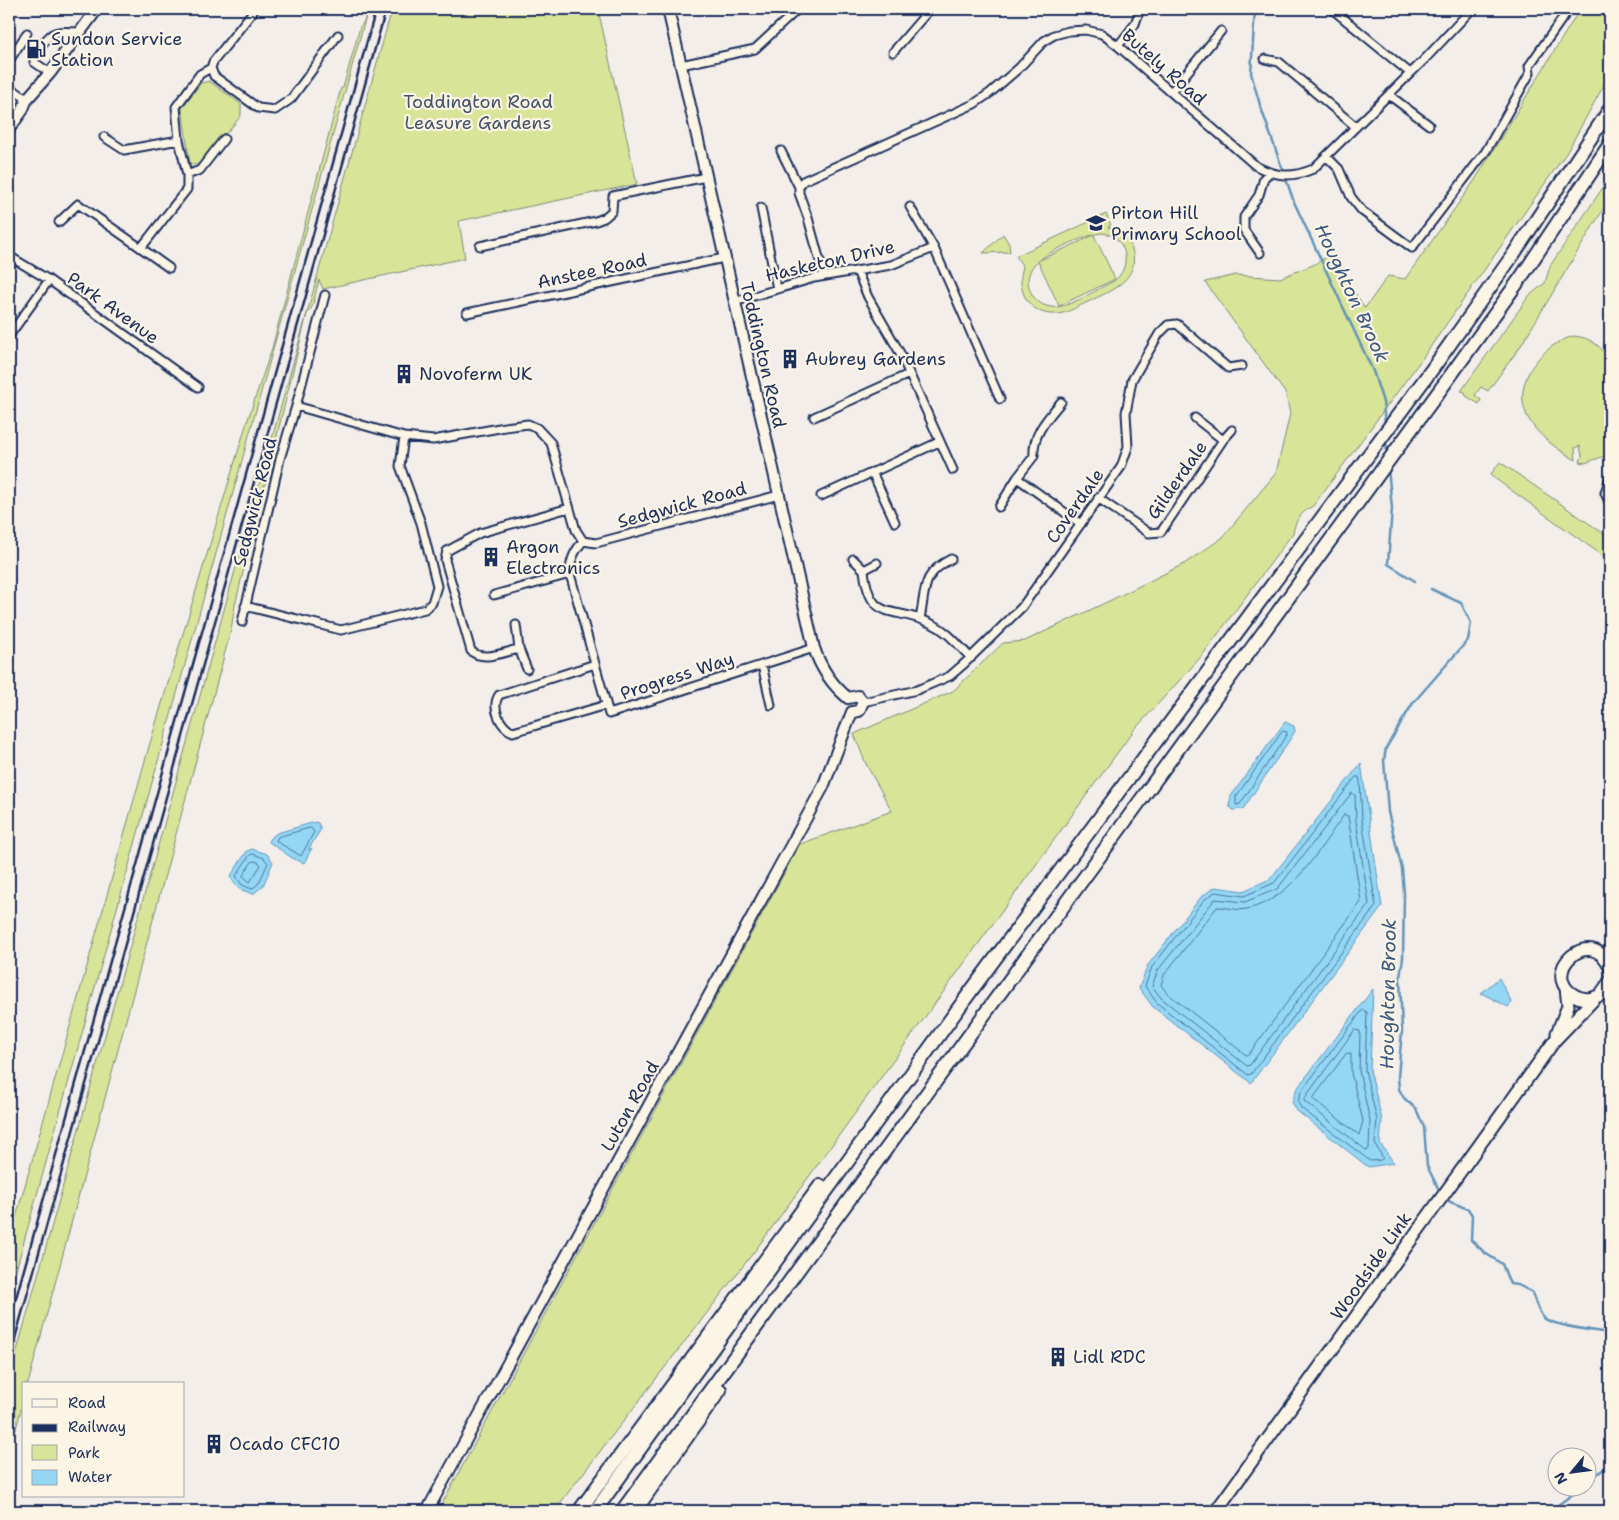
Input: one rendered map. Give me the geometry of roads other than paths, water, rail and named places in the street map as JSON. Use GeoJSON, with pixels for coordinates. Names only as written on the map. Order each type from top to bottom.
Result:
{"type":"FeatureCollection","features":[{"type":"Feature","properties":{"kind":"highway"},"geometry":{"type":"LineString","coordinates":[[595,1511],[971,991],[1417,391],[1513,255],[1610,109]]}},
{"type":"Feature","properties":{"kind":"highway"},"geometry":{"type":"LineString","coordinates":[[622,1511],[1520,279],[1610,144]]}},
{"type":"Feature","properties":{"kind":"highway"},"geometry":{"type":"LineString","coordinates":[[579,1511],[905,1071],[971,991]]}},
{"type":"Feature","properties":{"kind":"highway"},"geometry":{"type":"LineString","coordinates":[[634,1511],[704,1416],[788,1285]]}},
{"type":"Feature","properties":{"kind":"main road"},"geometry":{"type":"LineString","coordinates":[[9,129],[22,111],[27,99],[50,73],[97,9]]}},
{"type":"Feature","properties":{"kind":"main road","name":"Toddington Road"},"geometry":{"type":"LineString","coordinates":[[668,9],[814,648],[819,664],[826,676],[848,698]]}},
{"type":"Feature","properties":{"kind":"main road"},"geometry":{"type":"LineString","coordinates":[[856,695],[863,702],[859,711],[852,712],[846,706],[848,698],[856,695]]}},
{"type":"Feature","properties":{"kind":"main road","name":"Luton Road"},"geometry":{"type":"LineString","coordinates":[[427,1511],[823,787],[852,712]]}},
{"type":"Feature","properties":{"kind":"main road","name":"Woodside Link"},"geometry":{"type":"LineString","coordinates":[[1555,1040],[1567,1010],[1566,988],[1562,970],[1569,957],[1575,953],[1589,950],[1597,952],[1609,964]]}},
{"type":"Feature","properties":{"kind":"main road","name":"Woodside Link"},"geometry":{"type":"LineString","coordinates":[[1216,1511],[1555,1040],[1602,995],[1610,981]]}},
{"type":"Feature","properties":{"kind":"main road"},"geometry":{"type":"LineString","coordinates":[[1566,988],[1576,997],[1583,999],[1602,995]]}},
{"type":"Feature","properties":{"kind":"street"},"geometry":{"type":"LineString","coordinates":[[141,248],[186,189],[188,175],[180,140],[176,107],[200,74],[211,68],[255,9]]}},
{"type":"Feature","properties":{"kind":"street"},"geometry":{"type":"LineString","coordinates":[[681,65],[755,49],[798,9]]}},
{"type":"Feature","properties":{"kind":"street"},"geometry":{"type":"LineString","coordinates":[[893,52],[930,9]]}},
{"type":"Feature","properties":{"kind":"street"},"geometry":{"type":"LineString","coordinates":[[1118,46],[1135,24],[1140,9]]}},
{"type":"Feature","properties":{"kind":"street"},"geometry":{"type":"LineString","coordinates":[[1332,9],[1410,73]]}},
{"type":"Feature","properties":{"kind":"street","name":"Butely Road"},"geometry":{"type":"LineString","coordinates":[[799,186],[803,181],[974,104],[1012,75],[1044,41],[1054,35],[1069,31],[1086,30],[1102,34],[1118,46],[1256,166],[1279,176],[1294,176],[1313,169],[1389,95],[1472,9]]}},
{"type":"Feature","properties":{"kind":"street"},"geometry":{"type":"LineString","coordinates":[[1326,156],[1339,169],[1351,198],[1362,211],[1412,248],[1486,151],[1530,73],[1529,66],[1569,9]]}},
{"type":"Feature","properties":{"kind":"street"},"geometry":{"type":"LineString","coordinates":[[50,73],[34,62],[34,58],[49,35],[57,30],[81,32]]}},
{"type":"Feature","properties":{"kind":"street"},"geometry":{"type":"LineString","coordinates":[[1171,92],[1221,31]]}},
{"type":"Feature","properties":{"kind":"street"},"geometry":{"type":"LineString","coordinates":[[9,61],[27,33]]}},
{"type":"Feature","properties":{"kind":"street"},"geometry":{"type":"LineString","coordinates":[[211,68],[214,76],[243,99],[258,108],[275,110],[291,99],[338,35]]}},
{"type":"Feature","properties":{"kind":"street"},"geometry":{"type":"LineString","coordinates":[[1265,59],[1279,62],[1356,126]]}},
{"type":"Feature","properties":{"kind":"street"},"geometry":{"type":"LineString","coordinates":[[9,87],[27,99]]}},
{"type":"Feature","properties":{"kind":"street"},"geometry":{"type":"LineString","coordinates":[[1389,95],[1429,125]]}},
{"type":"Feature","properties":{"kind":"street"},"geometry":{"type":"LineString","coordinates":[[104,137],[124,150],[180,140]]}},
{"type":"Feature","properties":{"kind":"street"},"geometry":{"type":"LineString","coordinates":[[188,175],[200,170],[224,139]]}},
{"type":"Feature","properties":{"kind":"street"},"geometry":{"type":"LineString","coordinates":[[781,151],[799,186],[799,193],[824,276]]}},
{"type":"Feature","properties":{"kind":"street"},"geometry":{"type":"LineString","coordinates":[[1260,253],[1244,230],[1244,216],[1259,195],[1264,178],[1269,173]]}},
{"type":"Feature","properties":{"kind":"street"},"geometry":{"type":"LineString","coordinates":[[480,246],[604,218],[612,211],[613,196],[706,177]]}},
{"type":"Feature","properties":{"kind":"street"},"geometry":{"type":"LineString","coordinates":[[59,222],[78,204],[169,268]]}},
{"type":"Feature","properties":{"kind":"street"},"geometry":{"type":"LineString","coordinates":[[910,207],[934,248],[1000,399]]}},
{"type":"Feature","properties":{"kind":"street"},"geometry":{"type":"LineString","coordinates":[[761,208],[777,289]]}},
{"type":"Feature","properties":{"kind":"street","name":"Hasketon Drive"},"geometry":{"type":"LineString","coordinates":[[734,302],[824,276],[891,265],[934,248]]}},
{"type":"Feature","properties":{"kind":"street","name":"Park Avenue"},"geometry":{"type":"LineString","coordinates":[[9,256],[49,280],[198,387]]}},
{"type":"Feature","properties":{"kind":"street","name":"Anstee Road"},"geometry":{"type":"LineString","coordinates":[[467,313],[724,258]]}},
{"type":"Feature","properties":{"kind":"street"},"geometry":{"type":"LineString","coordinates":[[857,271],[868,298],[909,374],[953,470]]}},
{"type":"Feature","properties":{"kind":"street"},"geometry":{"type":"LineString","coordinates":[[9,336],[49,280]]}},
{"type":"Feature","properties":{"kind":"street","name":"Sedgwick Road"},"geometry":{"type":"LineString","coordinates":[[242,622],[280,459],[325,295]]}},
{"type":"Feature","properties":{"kind":"street","name":"Coverdale"},"geometry":{"type":"LineString","coordinates":[[863,702],[917,690],[950,676],[971,658],[1022,607],[1098,498],[1122,467],[1128,447],[1126,413],[1132,380],[1159,334],[1168,325],[1177,324],[1228,368],[1242,366]]}},
{"type":"Feature","properties":{"kind":"street"},"geometry":{"type":"LineString","coordinates":[[814,417],[909,374]]}},
{"type":"Feature","properties":{"kind":"street"},"geometry":{"type":"LineString","coordinates":[[999,507],[1016,478],[1034,456],[1038,434],[1044,422],[1061,402]]}},
{"type":"Feature","properties":{"kind":"street"},"geometry":{"type":"LineString","coordinates":[[296,406],[404,437],[433,440],[528,424],[537,428],[551,443],[578,536],[583,542],[573,555],[570,564],[570,574],[494,595]]}},
{"type":"Feature","properties":{"kind":"street","name":"Gilderdale"},"geometry":{"type":"LineString","coordinates":[[1098,498],[1148,533],[1156,534],[1161,532],[1223,440],[1195,418]]}},
{"type":"Feature","properties":{"kind":"street"},"geometry":{"type":"LineString","coordinates":[[1223,440],[1232,430]]}},
{"type":"Feature","properties":{"kind":"street"},"geometry":{"type":"LineString","coordinates":[[245,606],[341,630],[424,609],[432,603],[437,586],[435,574],[421,523],[399,461],[404,437]]}},
{"type":"Feature","properties":{"kind":"street"},"geometry":{"type":"LineString","coordinates":[[822,496],[939,442]]}},
{"type":"Feature","properties":{"kind":"street"},"geometry":{"type":"LineString","coordinates":[[872,472],[895,522]]}},
{"type":"Feature","properties":{"kind":"street"},"geometry":{"type":"LineString","coordinates":[[1610,477],[1605,493],[1610,504]]}},
{"type":"Feature","properties":{"kind":"street"},"geometry":{"type":"LineString","coordinates":[[1016,478],[1081,524]]}},
{"type":"Feature","properties":{"kind":"street","name":"Sedgwick Road"},"geometry":{"type":"LineString","coordinates":[[583,542],[596,543],[779,495]]}},
{"type":"Feature","properties":{"kind":"street"},"geometry":{"type":"LineString","coordinates":[[519,649],[489,656],[476,656],[471,650],[447,566],[446,555],[452,546],[480,533],[569,508]]}},
{"type":"Feature","properties":{"kind":"street"},"geometry":{"type":"LineString","coordinates":[[853,559],[864,570],[868,593],[873,604],[892,613],[920,618],[940,628],[971,658]]}},
{"type":"Feature","properties":{"kind":"street"},"geometry":{"type":"LineString","coordinates":[[920,618],[929,575],[936,567],[951,559]]}},
{"type":"Feature","properties":{"kind":"street"},"geometry":{"type":"LineString","coordinates":[[864,570],[877,563]]}},
{"type":"Feature","properties":{"kind":"street","name":"Progress Way"},"geometry":{"type":"LineString","coordinates":[[570,574],[609,714],[814,648]]}},
{"type":"Feature","properties":{"kind":"street"},"geometry":{"type":"LineString","coordinates":[[516,625],[519,649],[527,669]]}},
{"type":"Feature","properties":{"kind":"street"},"geometry":{"type":"LineString","coordinates":[[595,664],[499,695],[496,703],[497,709],[504,727],[513,732],[606,705]]}},
{"type":"Feature","properties":{"kind":"street"},"geometry":{"type":"LineString","coordinates":[[762,665],[771,705]]}},
{"type":"Feature","properties":{"kind":"water"},"geometry":{"type":"Polygon","coordinates":[[[1285,722],[1294,726],[1295,731],[1291,738],[1243,809],[1233,810],[1229,806],[1231,796],[1285,722]]]}},
{"type":"Feature","properties":{"kind":"water"},"geometry":{"type":"Polygon","coordinates":[[[1361,763],[1382,907],[1251,1083],[1153,1007],[1139,988],[1148,965],[1201,897],[1215,887],[1243,891],[1270,879],[1361,763]]]}},
{"type":"Feature","properties":{"kind":"water"},"geometry":{"type":"Polygon","coordinates":[[[315,822],[318,823],[321,829],[308,850],[312,848],[304,863],[292,858],[269,842],[269,839],[277,833],[315,822]]]}},
{"type":"Feature","properties":{"kind":"water"},"geometry":{"type":"Polygon","coordinates":[[[252,849],[267,854],[273,862],[263,886],[253,894],[239,889],[230,877],[247,851],[252,849]]]}},
{"type":"Feature","properties":{"kind":"water"},"geometry":{"type":"Polygon","coordinates":[[[1499,978],[1512,1003],[1508,1007],[1481,993],[1499,978]]]}},
{"type":"Feature","properties":{"kind":"water"},"geometry":{"type":"Polygon","coordinates":[[[1373,989],[1370,1070],[1382,1120],[1380,1143],[1394,1163],[1368,1167],[1297,1111],[1292,1102],[1296,1090],[1373,989]]]}},
{"type":"Feature","properties":{"kind":"waterway","name":"Houghton Brook"},"geometry":{"type":"LineString","coordinates":[[1255,9],[1251,73],[1260,105],[1294,202],[1373,371],[1383,402],[1385,425]]}},
{"type":"Feature","properties":{"kind":"waterway","name":"Houghton Brook"},"geometry":{"type":"LineString","coordinates":[[1386,440],[1387,455]]}},
{"type":"Feature","properties":{"kind":"waterway","name":"Houghton Brook"},"geometry":{"type":"LineString","coordinates":[[1388,468],[1392,508],[1388,564],[1415,581]]}},
{"type":"Feature","properties":{"kind":"waterway","name":"Houghton Brook"},"geometry":{"type":"LineString","coordinates":[[1431,589],[1461,603],[1471,623],[1468,640],[1413,703],[1386,748],[1384,760],[1388,812],[1402,869],[1404,893],[1403,958],[1400,977],[1402,1031],[1398,1077],[1399,1089],[1404,1098],[1416,1109],[1424,1127],[1427,1166],[1440,1192]]}},
{"type":"Feature","properties":{"kind":"waterway","name":"Houghton Brook"},"geometry":{"type":"LineString","coordinates":[[1443,1199],[1468,1209],[1472,1215],[1471,1240],[1485,1253],[1502,1264],[1510,1284],[1518,1285],[1532,1292],[1538,1309],[1544,1318],[1565,1326],[1610,1333]]}},
{"type":"Feature","properties":{"kind":"waterway"},"geometry":{"type":"LineString","coordinates":[[1596,1475],[1610,1464]]}},
{"type":"Feature","properties":{"kind":"waterway"},"geometry":{"type":"LineString","coordinates":[[1550,1511],[1568,1498]]}},
{"type":"Feature","properties":{"kind":"railway"},"geometry":{"type":"LineString","coordinates":[[9,1323],[376,9]]}},
{"type":"Feature","properties":{"kind":"railway"},"geometry":{"type":"LineString","coordinates":[[9,1360],[386,9]]}},
{"type":"Feature","properties":{"kind":"place","name":"Sundon Service Station"},"geometry":{"type":"Point","coordinates":[36,49]}},
{"type":"Feature","properties":{"kind":"place","name":"Pirton Hill Primary School"},"geometry":{"type":"Point","coordinates":[1096,223]}},
{"type":"Feature","properties":{"kind":"place","name":"Aubrey Gardens"},"geometry":{"type":"Point","coordinates":[790,359]}},
{"type":"Feature","properties":{"kind":"place","name":"Novoferm UK"},"geometry":{"type":"Point","coordinates":[404,374]}},
{"type":"Feature","properties":{"kind":"place","name":"Argon Electronics"},"geometry":{"type":"Point","coordinates":[491,557]}},
{"type":"Feature","properties":{"kind":"place","name":"Lidl RDC"},"geometry":{"type":"Point","coordinates":[1058,1357]}},
{"type":"Feature","properties":{"kind":"place","name":"Ocado CFC10"},"geometry":{"type":"Point","coordinates":[214,1444]}},
{"type":"Feature","properties":{"kind":"park label","name":"Toddington Road Leasure Gardens"},"geometry":{"type":"Point","coordinates":[478,112]}}]}
